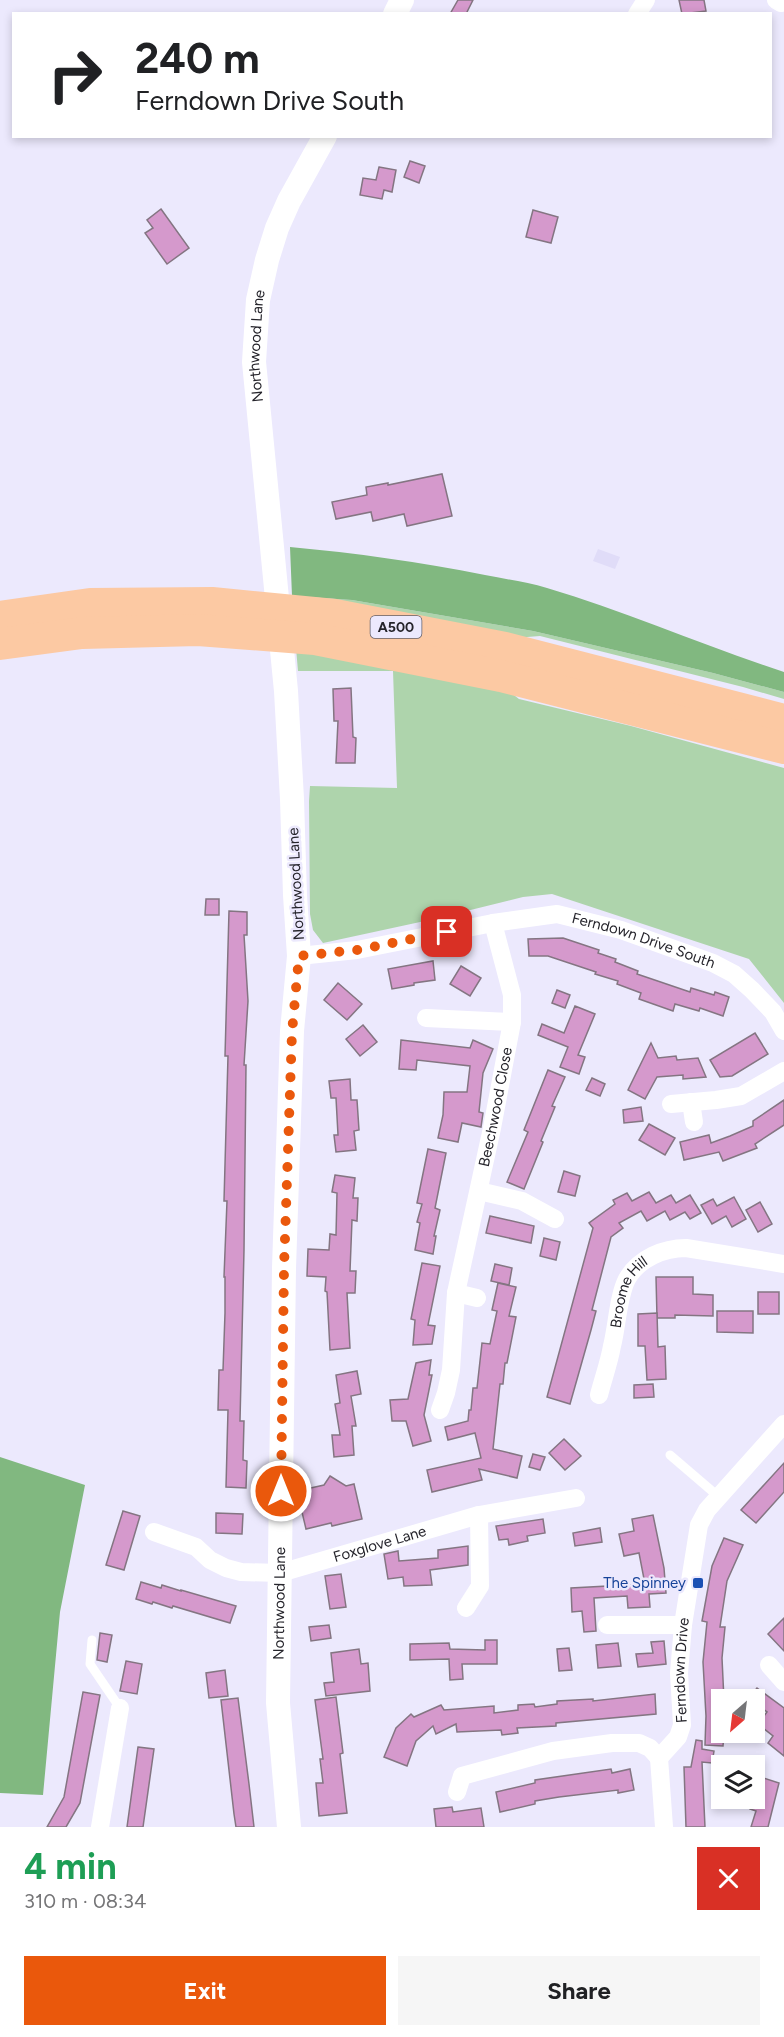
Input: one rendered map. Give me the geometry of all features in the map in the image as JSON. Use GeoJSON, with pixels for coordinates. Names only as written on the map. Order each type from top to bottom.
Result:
{"type":"FeatureCollection","features":[{"type":"Feature","properties":{"kind":"highway","name":"A500"},"geometry":{"type":"LineString","coordinates":[[0,616],[102,603],[212,603],[335,615],[506,648],[784,720]]}},
{"type":"Feature","properties":{"kind":"highway","name":"A500"},"geometry":{"type":"LineString","coordinates":[[0,644],[82,633],[198,630],[315,639],[501,676],[784,747]]}},
{"type":"Feature","properties":{"kind":"street","name":"Northwood Lane"},"geometry":{"type":"LineString","coordinates":[[289,1827],[278,1703],[284,1257],[292,1032],[299,956],[285,691],[254,362],[258,300],[277,228],[289,201],[325,138]]}},
{"type":"Feature","properties":{"kind":"street","name":"Ferndown Drive South"},"geometry":{"type":"LineString","coordinates":[[299,956],[357,950],[493,923],[557,914],[621,930],[713,963],[734,974],[752,990],[773,1012],[784,1031]]}},
{"type":"Feature","properties":{"kind":"street","name":"Beechwood Close"},"geometry":{"type":"LineString","coordinates":[[440,1410],[451,1370],[456,1293],[479,1191],[512,1022],[512,995],[493,923]]}},
{"type":"Feature","properties":{"kind":"street"},"geometry":{"type":"LineString","coordinates":[[426,1018],[512,1022]]}},
{"type":"Feature","properties":{"kind":"street"},"geometry":{"type":"LineString","coordinates":[[671,1104],[741,1096],[784,1071]]}},
{"type":"Feature","properties":{"kind":"street"},"geometry":{"type":"LineString","coordinates":[[691,1102],[694,1122]]}},
{"type":"Feature","properties":{"kind":"street"},"geometry":{"type":"LineString","coordinates":[[479,1191],[522,1201],[555,1219]]}},
{"type":"Feature","properties":{"kind":"street","name":"Broome Hill"},"geometry":{"type":"LineString","coordinates":[[599,1395],[627,1279],[641,1263],[655,1254],[672,1248],[686,1248],[784,1264]]}},
{"type":"Feature","properties":{"kind":"street"},"geometry":{"type":"LineString","coordinates":[[456,1293],[477,1298]]}},
{"type":"Feature","properties":{"kind":"street"},"geometry":{"type":"LineString","coordinates":[[713,1504],[784,1424]]}},
{"type":"Feature","properties":{"kind":"street","name":"Foxglove Lane"},"geometry":{"type":"LineString","coordinates":[[162,1541],[196,1547],[217,1564],[241,1572],[280,1573],[479,1515],[576,1498]]}},
{"type":"Feature","properties":{"kind":"street","name":"Ferndown Drive"},"geometry":{"type":"LineString","coordinates":[[659,1758],[678,1737],[682,1725],[679,1673],[695,1539],[699,1525],[713,1504]]}},
{"type":"Feature","properties":{"kind":"street"},"geometry":{"type":"LineString","coordinates":[[466,1608],[480,1586],[479,1515]]}},
{"type":"Feature","properties":{"kind":"street"},"geometry":{"type":"LineString","coordinates":[[607,1625],[683,1625]]}},
{"type":"Feature","properties":{"kind":"street"},"geometry":{"type":"LineString","coordinates":[[769,1665],[784,1682]]}},
{"type":"Feature","properties":{"kind":"street"},"geometry":{"type":"LineString","coordinates":[[100,1827],[120,1708]]}},
{"type":"Feature","properties":{"kind":"street"},"geometry":{"type":"LineString","coordinates":[[457,1792],[462,1776],[553,1751],[612,1743],[639,1743],[650,1748],[659,1758],[664,1827]]}},
{"type":"Feature","properties":{"kind":"lane"},"geometry":{"type":"LineString","coordinates":[[670,1455],[713,1504]]}},
{"type":"Feature","properties":{"kind":"lane"},"geometry":{"type":"LineString","coordinates":[[92,1640],[90,1664],[120,1708]]}},
{"type":"Feature","properties":{"kind":"shaded area"},"geometry":{"type":"Polygon","coordinates":[[[598,549],[620,557],[615,569],[593,561],[598,549]]]}},
{"type":"Feature","properties":{"kind":"green space"},"geometry":{"type":"Polygon","coordinates":[[[290,547],[412,562],[547,588],[784,672],[784,692],[533,631],[352,600],[292,596],[290,547]]]}},
{"type":"Feature","properties":{"kind":"green space"},"geometry":{"type":"Polygon","coordinates":[[[292,596],[352,600],[533,631],[784,692],[784,699],[540,636],[514,638],[292,596]]]}},
{"type":"Feature","properties":{"kind":"green space"},"geometry":{"type":"Polygon","coordinates":[[[296,648],[502,686],[519,699],[631,726],[784,768],[784,1003],[749,959],[552,894],[523,897],[323,943],[313,930],[310,914],[310,786],[397,788],[393,671],[298,671],[296,648]]]}},
{"type":"Feature","properties":{"kind":"green space"},"geometry":{"type":"Polygon","coordinates":[[[0,1457],[85,1485],[60,1612],[43,1795],[0,1793],[0,1457]]]}},
{"type":"Feature","properties":{"kind":"building"},"geometry":{"type":"Polygon","coordinates":[[[458,0],[473,0],[467,12],[451,12],[458,0]]]}},
{"type":"Feature","properties":{"kind":"building"},"geometry":{"type":"Polygon","coordinates":[[[679,0],[704,0],[706,11],[682,12],[679,0]]]}},
{"type":"Feature","properties":{"kind":"building"},"geometry":{"type":"Polygon","coordinates":[[[410,161],[425,166],[419,183],[404,177],[410,161]]]}},
{"type":"Feature","properties":{"kind":"building"},"geometry":{"type":"Polygon","coordinates":[[[379,167],[396,170],[392,192],[384,190],[382,199],[360,195],[363,178],[376,180],[379,167]]]}},
{"type":"Feature","properties":{"kind":"building"},"geometry":{"type":"Polygon","coordinates":[[[161,209],[189,248],[167,264],[145,233],[153,228],[147,220],[161,209]]]}},
{"type":"Feature","properties":{"kind":"building"},"geometry":{"type":"Polygon","coordinates":[[[533,210],[558,217],[551,243],[526,237],[533,210]]]}},
{"type":"Feature","properties":{"kind":"building"},"geometry":{"type":"Polygon","coordinates":[[[442,474],[452,516],[407,526],[404,514],[373,521],[371,512],[336,519],[332,502],[367,495],[366,487],[442,474]]]}},
{"type":"Feature","properties":{"kind":"building"},"geometry":{"type":"Polygon","coordinates":[[[351,688],[353,737],[356,738],[355,763],[336,763],[338,721],[334,721],[333,689],[351,688]]]}},
{"type":"Feature","properties":{"kind":"building"},"geometry":{"type":"Polygon","coordinates":[[[206,899],[219,899],[219,915],[205,915],[206,899]]]}},
{"type":"Feature","properties":{"kind":"building"},"geometry":{"type":"Polygon","coordinates":[[[229,911],[247,912],[247,935],[244,935],[248,1001],[244,1065],[246,1065],[244,1250],[240,1421],[244,1421],[243,1460],[247,1461],[246,1488],[226,1487],[228,1410],[218,1410],[219,1370],[223,1370],[225,1313],[227,1201],[224,1201],[228,1056],[225,1056],[229,911]]]}},
{"type":"Feature","properties":{"kind":"building"},"geometry":{"type":"Polygon","coordinates":[[[563,938],[599,950],[598,953],[616,959],[615,962],[638,971],[637,974],[690,992],[691,988],[729,997],[723,1016],[700,1008],[699,1011],[675,1004],[673,1011],[639,999],[641,993],[617,984],[618,981],[595,974],[596,972],[548,956],[529,956],[528,939],[563,938]]]}},
{"type":"Feature","properties":{"kind":"building"},"geometry":{"type":"Polygon","coordinates":[[[433,961],[435,980],[392,989],[388,969],[433,961]]]}},
{"type":"Feature","properties":{"kind":"building"},"geometry":{"type":"Polygon","coordinates":[[[461,966],[481,978],[470,996],[450,984],[461,966]]]}},
{"type":"Feature","properties":{"kind":"building"},"geometry":{"type":"Polygon","coordinates":[[[338,983],[362,1004],[347,1020],[324,1000],[338,983]]]}},
{"type":"Feature","properties":{"kind":"building"},"geometry":{"type":"Polygon","coordinates":[[[557,990],[570,995],[565,1008],[552,1003],[557,990]]]}},
{"type":"Feature","properties":{"kind":"building"},"geometry":{"type":"Polygon","coordinates":[[[575,1006],[595,1014],[578,1055],[585,1057],[579,1074],[560,1067],[568,1047],[538,1035],[542,1024],[564,1033],[575,1006]]]}},
{"type":"Feature","properties":{"kind":"building"},"geometry":{"type":"Polygon","coordinates":[[[363,1025],[377,1042],[360,1056],[346,1039],[363,1025]]]}},
{"type":"Feature","properties":{"kind":"building"},"geometry":{"type":"Polygon","coordinates":[[[755,1033],[768,1054],[732,1076],[720,1077],[710,1060],[755,1033]]]}},
{"type":"Feature","properties":{"kind":"building"},"geometry":{"type":"Polygon","coordinates":[[[401,1040],[470,1048],[473,1040],[493,1049],[483,1073],[479,1112],[483,1113],[481,1127],[462,1123],[458,1142],[438,1138],[443,1115],[444,1092],[467,1092],[470,1066],[417,1060],[416,1070],[399,1069],[401,1040]]]}},
{"type":"Feature","properties":{"kind":"building"},"geometry":{"type":"Polygon","coordinates":[[[651,1043],[658,1058],[676,1056],[677,1060],[698,1058],[706,1077],[683,1079],[683,1075],[657,1077],[645,1099],[628,1090],[651,1043]]]}},
{"type":"Feature","properties":{"kind":"building"},"geometry":{"type":"Polygon","coordinates":[[[548,1070],[565,1077],[552,1106],[555,1107],[524,1189],[507,1182],[528,1132],[524,1130],[548,1070]]]}},
{"type":"Feature","properties":{"kind":"building"},"geometry":{"type":"Polygon","coordinates":[[[592,1078],[605,1084],[600,1096],[586,1090],[592,1078]]]}},
{"type":"Feature","properties":{"kind":"building"},"geometry":{"type":"Polygon","coordinates":[[[350,1079],[351,1100],[357,1100],[359,1130],[354,1131],[356,1150],[336,1152],[334,1135],[338,1135],[336,1098],[331,1098],[329,1081],[350,1079]]]}},
{"type":"Feature","properties":{"kind":"building"},"geometry":{"type":"Polygon","coordinates":[[[784,1100],[784,1125],[755,1144],[757,1148],[723,1161],[719,1152],[684,1160],[680,1142],[709,1135],[711,1143],[730,1136],[753,1126],[753,1121],[784,1100]]]}},
{"type":"Feature","properties":{"kind":"building"},"geometry":{"type":"Polygon","coordinates":[[[641,1107],[643,1121],[624,1123],[623,1110],[641,1107]]]}},
{"type":"Feature","properties":{"kind":"building"},"geometry":{"type":"Polygon","coordinates":[[[649,1124],[675,1138],[665,1155],[639,1140],[649,1124]]]}},
{"type":"Feature","properties":{"kind":"building"},"geometry":{"type":"Polygon","coordinates":[[[428,1149],[446,1153],[435,1208],[440,1210],[434,1236],[436,1236],[433,1254],[415,1250],[420,1223],[417,1222],[422,1204],[417,1203],[428,1149]]]}},
{"type":"Feature","properties":{"kind":"building"},"geometry":{"type":"Polygon","coordinates":[[[564,1171],[580,1176],[575,1196],[558,1192],[564,1171]]]}},
{"type":"Feature","properties":{"kind":"building"},"geometry":{"type":"Polygon","coordinates":[[[335,1175],[355,1178],[353,1198],[358,1198],[357,1221],[352,1220],[350,1271],[356,1271],[355,1293],[347,1293],[350,1348],[330,1350],[326,1277],[307,1276],[308,1249],[329,1250],[330,1234],[336,1235],[337,1193],[332,1192],[335,1175]]]}},
{"type":"Feature","properties":{"kind":"building"},"geometry":{"type":"Polygon","coordinates":[[[649,1192],[656,1203],[671,1195],[676,1203],[690,1195],[701,1213],[690,1219],[685,1212],[670,1220],[665,1211],[647,1221],[641,1211],[619,1223],[623,1228],[611,1237],[592,1310],[596,1311],[570,1404],[547,1397],[593,1228],[589,1223],[615,1204],[613,1200],[627,1193],[632,1201],[649,1192]]]}},
{"type":"Feature","properties":{"kind":"building"},"geometry":{"type":"Polygon","coordinates":[[[734,1197],[746,1219],[732,1227],[726,1216],[712,1224],[701,1205],[713,1199],[717,1206],[734,1197]]]}},
{"type":"Feature","properties":{"kind":"building"},"geometry":{"type":"Polygon","coordinates":[[[760,1202],[772,1224],[758,1232],[746,1210],[760,1202]]]}},
{"type":"Feature","properties":{"kind":"building"},"geometry":{"type":"Polygon","coordinates":[[[490,1216],[534,1226],[531,1243],[486,1233],[490,1216]]]}},
{"type":"Feature","properties":{"kind":"building"},"geometry":{"type":"Polygon","coordinates":[[[544,1238],[560,1242],[556,1260],[540,1256],[544,1238]]]}},
{"type":"Feature","properties":{"kind":"building"},"geometry":{"type":"Polygon","coordinates":[[[422,1263],[440,1266],[428,1325],[435,1326],[432,1344],[413,1345],[415,1320],[411,1319],[422,1263]]]}},
{"type":"Feature","properties":{"kind":"building"},"geometry":{"type":"Polygon","coordinates":[[[495,1264],[512,1268],[509,1285],[491,1281],[495,1264]]]}},
{"type":"Feature","properties":{"kind":"building"},"geometry":{"type":"Polygon","coordinates":[[[656,1277],[693,1277],[693,1294],[713,1295],[713,1316],[675,1315],[675,1318],[657,1318],[656,1277]]]}},
{"type":"Feature","properties":{"kind":"building"},"geometry":{"type":"Polygon","coordinates":[[[498,1283],[516,1287],[509,1316],[516,1317],[507,1363],[505,1363],[503,1384],[500,1384],[493,1449],[522,1456],[517,1478],[479,1469],[482,1480],[432,1492],[427,1470],[481,1458],[475,1433],[448,1440],[445,1427],[468,1421],[473,1388],[477,1388],[482,1343],[490,1344],[497,1311],[492,1310],[498,1283]]]}},
{"type":"Feature","properties":{"kind":"building"},"geometry":{"type":"Polygon","coordinates":[[[758,1292],[779,1292],[779,1314],[758,1314],[758,1292]]]}},
{"type":"Feature","properties":{"kind":"building"},"geometry":{"type":"Polygon","coordinates":[[[717,1311],[753,1311],[753,1333],[717,1332],[717,1311]]]}},
{"type":"Feature","properties":{"kind":"building"},"geometry":{"type":"Polygon","coordinates":[[[657,1313],[658,1347],[665,1346],[666,1379],[647,1380],[645,1346],[638,1346],[638,1314],[657,1313]]]}},
{"type":"Feature","properties":{"kind":"building"},"geometry":{"type":"Polygon","coordinates":[[[431,1360],[429,1375],[432,1375],[424,1415],[431,1441],[413,1446],[406,1421],[392,1421],[390,1400],[408,1399],[416,1363],[431,1360]]]}},
{"type":"Feature","properties":{"kind":"building"},"geometry":{"type":"Polygon","coordinates":[[[357,1371],[361,1394],[351,1396],[356,1426],[352,1426],[354,1455],[334,1457],[332,1435],[340,1435],[335,1404],[340,1403],[336,1375],[357,1371]]]}},
{"type":"Feature","properties":{"kind":"building"},"geometry":{"type":"Polygon","coordinates":[[[653,1384],[654,1397],[634,1398],[634,1385],[653,1384]]]}},
{"type":"Feature","properties":{"kind":"building"},"geometry":{"type":"Polygon","coordinates":[[[564,1439],[581,1456],[565,1470],[549,1453],[564,1439]]]}},
{"type":"Feature","properties":{"kind":"building"},"geometry":{"type":"Polygon","coordinates":[[[533,1454],[545,1457],[540,1470],[529,1467],[533,1454]]]}},
{"type":"Feature","properties":{"kind":"building"},"geometry":{"type":"Polygon","coordinates":[[[784,1463],[784,1492],[756,1523],[741,1510],[784,1463]]]}},
{"type":"Feature","properties":{"kind":"building"},"geometry":{"type":"Polygon","coordinates":[[[330,1476],[346,1486],[354,1484],[362,1519],[306,1529],[297,1491],[324,1485],[330,1476]]]}},
{"type":"Feature","properties":{"kind":"building"},"geometry":{"type":"Polygon","coordinates":[[[123,1511],[140,1516],[124,1570],[106,1565],[123,1511]]]}},
{"type":"Feature","properties":{"kind":"building"},"geometry":{"type":"Polygon","coordinates":[[[216,1513],[243,1514],[242,1534],[216,1533],[216,1513]]]}},
{"type":"Feature","properties":{"kind":"building"},"geometry":{"type":"Polygon","coordinates":[[[653,1515],[664,1568],[666,1593],[649,1594],[650,1607],[628,1608],[627,1596],[594,1598],[596,1631],[584,1632],[582,1611],[572,1612],[571,1588],[645,1584],[639,1553],[624,1556],[619,1534],[634,1531],[632,1519],[653,1515]]]}},
{"type":"Feature","properties":{"kind":"building"},"geometry":{"type":"Polygon","coordinates":[[[543,1519],[545,1533],[527,1536],[528,1541],[509,1545],[508,1539],[499,1540],[496,1526],[543,1519]]]}},
{"type":"Feature","properties":{"kind":"building"},"geometry":{"type":"Polygon","coordinates":[[[600,1528],[602,1542],[575,1546],[573,1533],[600,1528]]]}},
{"type":"Feature","properties":{"kind":"building"},"geometry":{"type":"Polygon","coordinates":[[[724,1538],[743,1545],[727,1581],[720,1627],[725,1627],[722,1658],[723,1689],[711,1689],[711,1743],[723,1743],[723,1746],[705,1745],[703,1662],[707,1622],[702,1621],[712,1566],[724,1538]]]}},
{"type":"Feature","properties":{"kind":"building"},"geometry":{"type":"Polygon","coordinates":[[[468,1546],[468,1565],[430,1570],[432,1585],[404,1586],[403,1577],[388,1579],[384,1554],[398,1551],[399,1561],[438,1558],[438,1550],[468,1546]]]}},
{"type":"Feature","properties":{"kind":"building"},"geometry":{"type":"Polygon","coordinates":[[[341,1574],[346,1607],[330,1609],[325,1576],[341,1574]]]}},
{"type":"Feature","properties":{"kind":"building"},"geometry":{"type":"Polygon","coordinates":[[[141,1582],[161,1588],[162,1585],[236,1606],[230,1623],[173,1606],[172,1608],[136,1599],[141,1582]]]}},
{"type":"Feature","properties":{"kind":"building"},"geometry":{"type":"Polygon","coordinates":[[[784,1618],[784,1651],[768,1634],[784,1618]]]}},
{"type":"Feature","properties":{"kind":"building"},"geometry":{"type":"Polygon","coordinates":[[[329,1625],[331,1638],[311,1641],[309,1627],[329,1625]]]}},
{"type":"Feature","properties":{"kind":"building"},"geometry":{"type":"Polygon","coordinates":[[[100,1633],[112,1635],[107,1662],[97,1660],[100,1633]]]}},
{"type":"Feature","properties":{"kind":"building"},"geometry":{"type":"Polygon","coordinates":[[[485,1640],[497,1640],[497,1664],[462,1664],[463,1679],[450,1680],[449,1659],[410,1660],[410,1644],[449,1643],[450,1649],[485,1650],[485,1640]]]}},
{"type":"Feature","properties":{"kind":"building"},"geometry":{"type":"Polygon","coordinates":[[[664,1641],[666,1664],[638,1667],[636,1654],[653,1653],[651,1642],[664,1641]]]}},
{"type":"Feature","properties":{"kind":"building"},"geometry":{"type":"Polygon","coordinates":[[[618,1643],[621,1666],[598,1668],[596,1645],[618,1643]]]}},
{"type":"Feature","properties":{"kind":"building"},"geometry":{"type":"Polygon","coordinates":[[[569,1648],[572,1670],[559,1671],[557,1649],[569,1648]]]}},
{"type":"Feature","properties":{"kind":"building"},"geometry":{"type":"Polygon","coordinates":[[[359,1649],[361,1664],[368,1663],[370,1691],[326,1696],[324,1683],[334,1682],[331,1653],[359,1649]]]}},
{"type":"Feature","properties":{"kind":"building"},"geometry":{"type":"Polygon","coordinates":[[[126,1661],[142,1664],[137,1694],[120,1691],[126,1661]]]}},
{"type":"Feature","properties":{"kind":"building"},"geometry":{"type":"Polygon","coordinates":[[[225,1670],[228,1696],[209,1698],[206,1673],[225,1670]]]}},
{"type":"Feature","properties":{"kind":"building"},"geometry":{"type":"Polygon","coordinates":[[[83,1692],[100,1695],[80,1803],[66,1827],[47,1827],[64,1797],[83,1692]]]}},
{"type":"Feature","properties":{"kind":"building"},"geometry":{"type":"Polygon","coordinates":[[[655,1694],[656,1714],[556,1723],[556,1726],[517,1728],[518,1733],[502,1735],[501,1730],[457,1732],[456,1724],[436,1734],[433,1726],[416,1741],[407,1766],[384,1757],[396,1728],[411,1714],[414,1717],[441,1705],[444,1710],[494,1706],[494,1713],[518,1710],[518,1705],[534,1704],[535,1707],[557,1704],[557,1701],[593,1699],[593,1701],[655,1694]]]}},
{"type":"Feature","properties":{"kind":"building"},"geometry":{"type":"Polygon","coordinates":[[[765,1694],[784,1708],[784,1756],[768,1743],[773,1736],[765,1730],[767,1712],[765,1710],[765,1694]]]}},
{"type":"Feature","properties":{"kind":"building"},"geometry":{"type":"Polygon","coordinates":[[[336,1697],[347,1813],[319,1816],[316,1783],[323,1783],[320,1759],[323,1759],[315,1700],[336,1697]]]}},
{"type":"Feature","properties":{"kind":"building"},"geometry":{"type":"Polygon","coordinates":[[[238,1698],[254,1827],[236,1827],[234,1814],[221,1700],[238,1698]]]}},
{"type":"Feature","properties":{"kind":"building"},"geometry":{"type":"Polygon","coordinates":[[[696,1740],[702,1741],[702,1749],[714,1751],[713,1755],[711,1755],[711,1763],[702,1762],[705,1827],[686,1827],[684,1767],[691,1767],[696,1740]]]}},
{"type":"Feature","properties":{"kind":"building"},"geometry":{"type":"Polygon","coordinates":[[[138,1747],[154,1749],[143,1827],[127,1827],[138,1747]]]}},
{"type":"Feature","properties":{"kind":"building"},"geometry":{"type":"Polygon","coordinates":[[[611,1769],[612,1773],[630,1769],[634,1790],[559,1797],[535,1801],[535,1804],[500,1812],[496,1792],[535,1783],[535,1780],[611,1769]]]}},
{"type":"Feature","properties":{"kind":"building"},"geometry":{"type":"Polygon","coordinates":[[[765,1779],[779,1783],[768,1827],[751,1827],[756,1811],[750,1809],[765,1809],[765,1779]]]}},
{"type":"Feature","properties":{"kind":"building"},"geometry":{"type":"Polygon","coordinates":[[[452,1807],[453,1812],[481,1808],[484,1827],[436,1827],[434,1809],[452,1807]]]}},
{"type":"Feature","properties":{"kind":"place","name":"The Spinney"},"geometry":{"type":"Point","coordinates":[698,1583]}},
{"type":"Feature","properties":{"kind":"route"},"geometry":{"type":"LineString","coordinates":[[281,1491],[284,1268],[292,1032],[299,956],[357,950],[447,932]]}}]}
